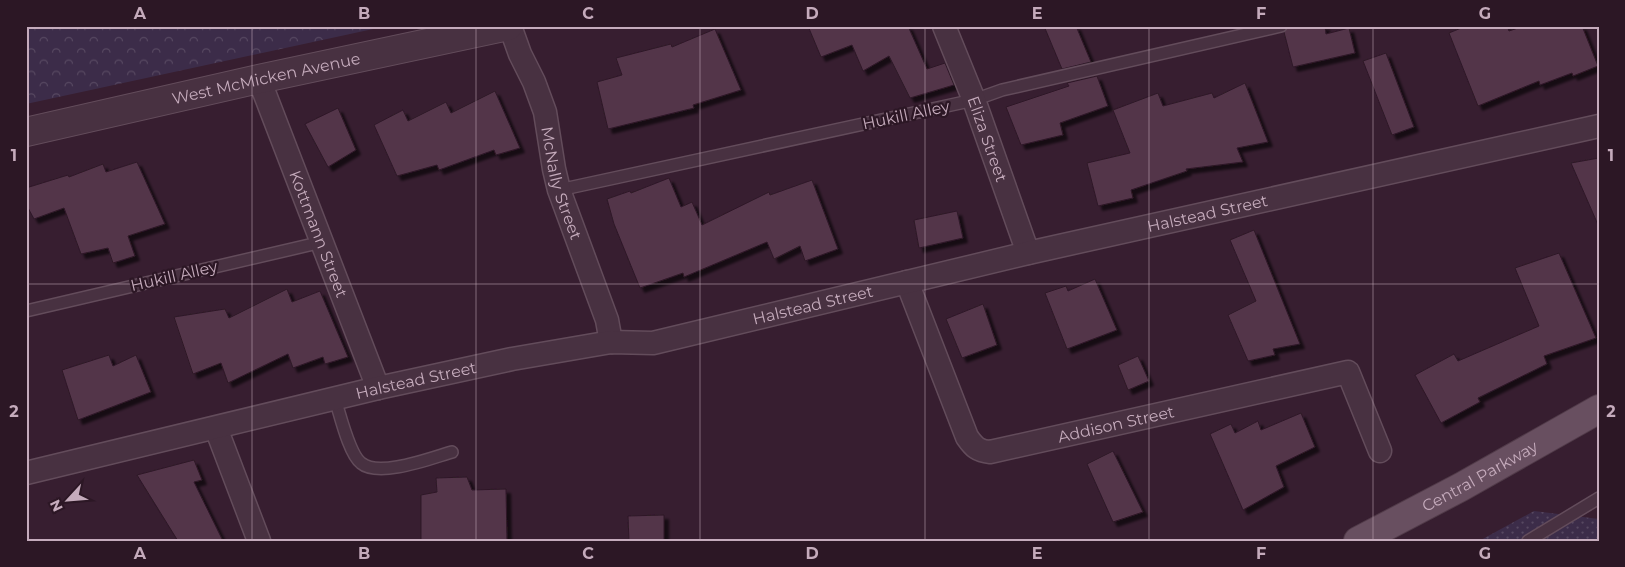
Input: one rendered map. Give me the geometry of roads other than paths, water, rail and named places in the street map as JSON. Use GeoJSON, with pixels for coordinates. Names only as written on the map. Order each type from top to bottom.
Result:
{"type":"FeatureCollection","features":[{"type":"Feature","properties":{"kind":"main road","name":"Central Parkway"},"geometry":{"type":"LineString","coordinates":[[1358,541],[1461,487],[1599,410]]}},
{"type":"Feature","properties":{"kind":"street","name":"West McMicken Avenue"},"geometry":{"type":"LineString","coordinates":[[26,132],[259,79],[509,26]]}},
{"type":"Feature","properties":{"kind":"street","name":"McNally Street"},"geometry":{"type":"LineString","coordinates":[[509,26],[545,112],[559,190],[607,320],[611,342]]}},
{"type":"Feature","properties":{"kind":"street","name":"Eliza Street"},"geometry":{"type":"LineString","coordinates":[[944,26],[974,100],[1028,252]]}},
{"type":"Feature","properties":{"kind":"street","name":"Kottmann Street"},"geometry":{"type":"LineString","coordinates":[[259,79],[378,388]]}},
{"type":"Feature","properties":{"kind":"street","name":"Halstead Street"},"geometry":{"type":"LineString","coordinates":[[26,473],[378,388],[512,359],[611,342],[653,343],[1028,252],[1599,126]]}},
{"type":"Feature","properties":{"kind":"street","name":"Addison Street"},"geometry":{"type":"LineString","coordinates":[[907,282],[968,437],[974,447],[981,451],[990,452],[1348,372],[1380,451]]}},
{"type":"Feature","properties":{"kind":"street"},"geometry":{"type":"LineString","coordinates":[[216,428],[259,541]]}},
{"type":"Feature","properties":{"kind":"lane","name":"Hukill Alley"},"geometry":{"type":"LineString","coordinates":[[559,190],[974,100],[1002,90],[1281,26]]}},
{"type":"Feature","properties":{"kind":"lane","name":"Hukill Alley"},"geometry":{"type":"LineString","coordinates":[[26,311],[322,242]]}},
{"type":"Feature","properties":{"kind":"lane"},"geometry":{"type":"LineString","coordinates":[[335,399],[343,427],[355,456],[368,468],[383,469],[452,452]]}},
{"type":"Feature","properties":{"kind":"lane"},"geometry":{"type":"LineString","coordinates":[[1528,541],[1599,498]]}}]}
